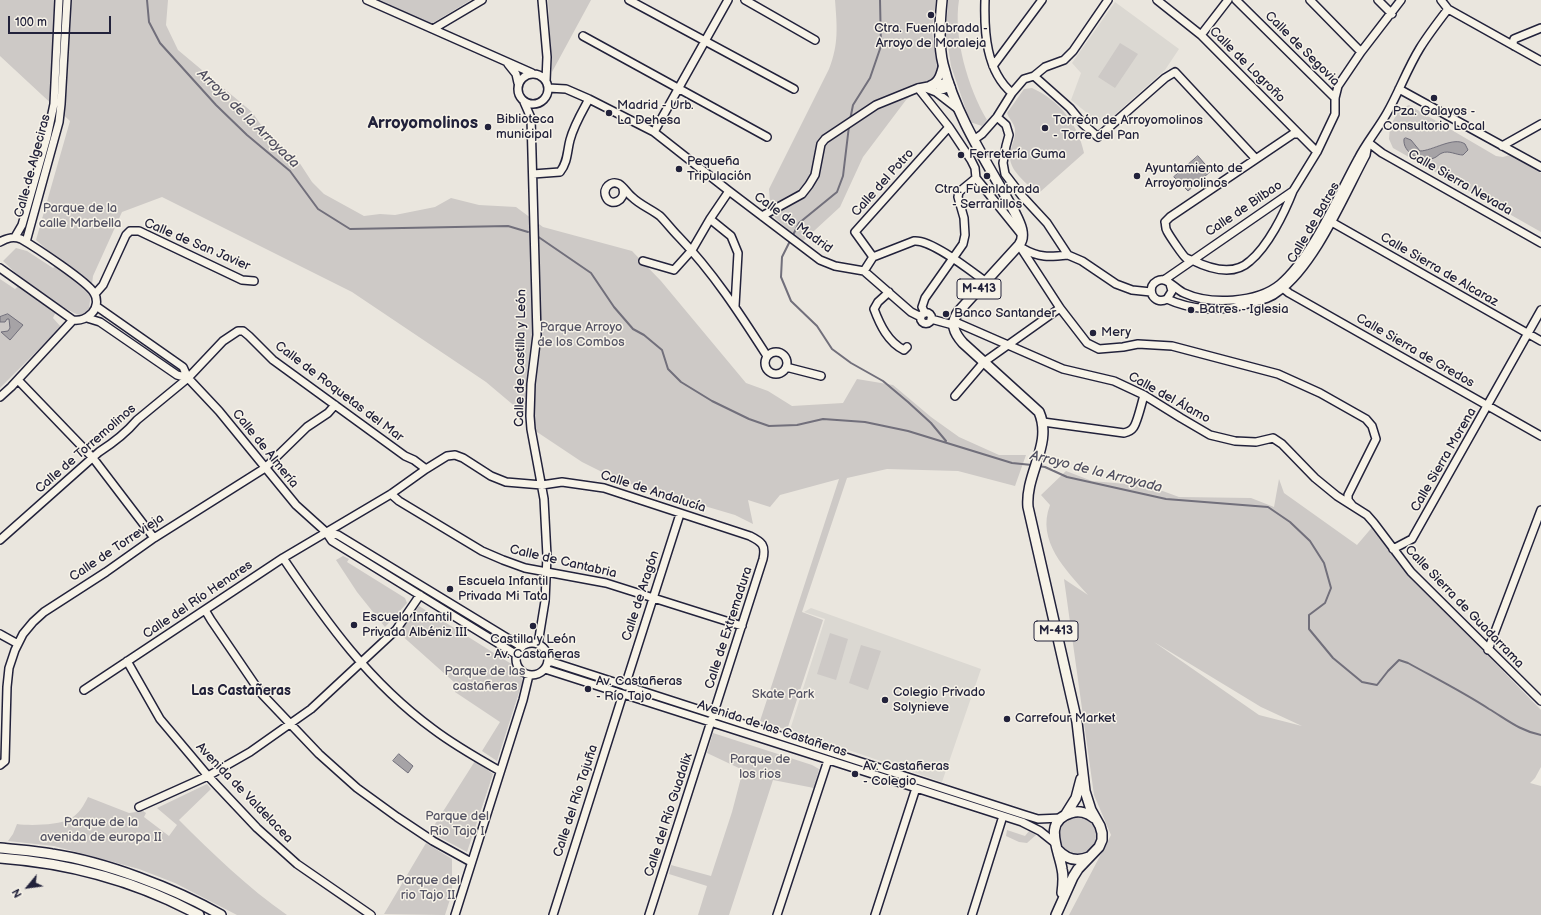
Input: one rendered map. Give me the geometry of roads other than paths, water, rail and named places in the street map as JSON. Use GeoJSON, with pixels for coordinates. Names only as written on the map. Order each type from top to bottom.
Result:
{"type":"FeatureCollection","features":[{"type":"Feature","properties":{"kind":"main road"},"geometry":{"type":"LineString","coordinates":[[942,0],[940,31],[943,63],[950,85],[960,110],[1014,211],[1020,224],[1022,235]]}},
{"type":"Feature","properties":{"kind":"main road","name":"M-413"},"geometry":{"type":"LineString","coordinates":[[953,323],[958,312],[1019,245],[1022,235]]}},
{"type":"Feature","properties":{"kind":"main road"},"geometry":{"type":"LineString","coordinates":[[953,323],[954,332],[958,337],[1039,412],[1043,422]]}},
{"type":"Feature","properties":{"kind":"main road","name":"M-413"},"geometry":{"type":"LineString","coordinates":[[1043,422],[1044,429],[1040,450],[1030,485],[1028,507],[1077,722],[1084,791],[1102,833],[1102,840],[1095,853],[1089,857],[1073,877],[1056,915]]}},
{"type":"Feature","properties":{"kind":"main road","name":"M-413"},"geometry":{"type":"LineString","coordinates":[[1061,903],[1063,871],[1056,846],[1054,829],[1076,798],[1082,774]]}},
{"type":"Feature","properties":{"kind":"main road"},"geometry":{"type":"LineString","coordinates":[[1064,816],[1072,812],[1085,813],[1096,820]]}},
{"type":"Feature","properties":{"kind":"main road"},"geometry":{"type":"LineString","coordinates":[[1056,846],[1065,857],[1075,860],[1089,857]]}},
{"type":"Feature","properties":{"kind":"main road"},"geometry":{"type":"LineString","coordinates":[[0,848],[52,854],[103,866],[166,888],[221,915]]}},
{"type":"Feature","properties":{"kind":"main road"},"geometry":{"type":"LineString","coordinates":[[0,858],[20,859],[71,868],[121,881],[173,901],[198,915]]}},
{"type":"Feature","properties":{"kind":"street","name":"Calle de Algeciras"},"geometry":{"type":"LineString","coordinates":[[15,237],[22,226],[47,137],[54,104],[59,0]]}},
{"type":"Feature","properties":{"kind":"street","name":"Calle de Algeciras"},"geometry":{"type":"LineString","coordinates":[[26,242],[59,122],[67,0]]}},
{"type":"Feature","properties":{"kind":"street","name":"Calle de Madrid"},"geometry":{"type":"LineString","coordinates":[[367,0],[542,77],[547,84],[566,89],[589,99],[654,132],[820,260],[835,266],[864,271]]}},
{"type":"Feature","properties":{"kind":"street"},"geometry":{"type":"LineString","coordinates":[[433,30],[482,0]]}},
{"type":"Feature","properties":{"kind":"street"},"geometry":{"type":"LineString","coordinates":[[531,118],[539,103],[545,98],[547,84],[547,57],[542,0]]}},
{"type":"Feature","properties":{"kind":"street"},"geometry":{"type":"LineString","coordinates":[[630,0],[794,89]]}},
{"type":"Feature","properties":{"kind":"street"},"geometry":{"type":"LineString","coordinates":[[654,132],[728,0]]}},
{"type":"Feature","properties":{"kind":"street"},"geometry":{"type":"LineString","coordinates":[[745,0],[815,40]]}},
{"type":"Feature","properties":{"kind":"street"},"geometry":{"type":"LineString","coordinates":[[985,0],[987,44],[993,66],[1003,85],[1012,93]]}},
{"type":"Feature","properties":{"kind":"street"},"geometry":{"type":"LineString","coordinates":[[993,66],[1042,0]]}},
{"type":"Feature","properties":{"kind":"street"},"geometry":{"type":"LineString","coordinates":[[975,139],[982,134],[997,117],[1012,93],[1024,79],[1034,76],[1045,67],[1064,60],[1073,51],[1108,0]]}},
{"type":"Feature","properties":{"kind":"street","name":"Calle de Logroño"},"geometry":{"type":"LineString","coordinates":[[1157,0],[1201,35],[1317,152]]}},
{"type":"Feature","properties":{"kind":"street"},"geometry":{"type":"LineString","coordinates":[[1201,35],[1228,0]]}},
{"type":"Feature","properties":{"kind":"street","name":"Calle de Segovia"},"geometry":{"type":"LineString","coordinates":[[1236,0],[1335,98]]}},
{"type":"Feature","properties":{"kind":"street"},"geometry":{"type":"LineString","coordinates":[[1310,0],[1361,52]]}},
{"type":"Feature","properties":{"kind":"street"},"geometry":{"type":"LineString","coordinates":[[1378,0],[1392,14]]}},
{"type":"Feature","properties":{"kind":"street","name":"Calle de Bilbao"},"geometry":{"type":"LineString","coordinates":[[1164,280],[1293,191],[1317,152],[1335,114],[1335,98],[1338,86],[1361,52],[1402,0]]}},
{"type":"Feature","properties":{"kind":"street"},"geometry":{"type":"LineString","coordinates":[[1441,0],[1448,9],[1541,61]]}},
{"type":"Feature","properties":{"kind":"street","name":"Calle de Batres"},"geometry":{"type":"LineString","coordinates":[[1167,299],[1204,309],[1234,308],[1270,298],[1281,287],[1328,220],[1359,157],[1388,112],[1420,48],[1448,9]]}},
{"type":"Feature","properties":{"kind":"street"},"geometry":{"type":"LineString","coordinates":[[1514,46],[1514,40],[1541,28]]}},
{"type":"Feature","properties":{"kind":"street"},"geometry":{"type":"LineString","coordinates":[[583,36],[767,138]]}},
{"type":"Feature","properties":{"kind":"street"},"geometry":{"type":"LineString","coordinates":[[518,83],[522,78],[533,73],[542,66],[547,57]]}},
{"type":"Feature","properties":{"kind":"street"},"geometry":{"type":"LineString","coordinates":[[505,61],[516,74],[518,93],[524,102],[530,104],[539,103]]}},
{"type":"Feature","properties":{"kind":"street"},"geometry":{"type":"LineString","coordinates":[[762,216],[802,194],[810,185],[815,175],[821,144],[825,139],[876,104],[920,87],[934,84],[941,72],[943,63]]}},
{"type":"Feature","properties":{"kind":"street"},"geometry":{"type":"LineString","coordinates":[[1034,76],[1070,108],[1083,124],[1098,137],[1164,78],[1175,72],[1256,159]]}},
{"type":"Feature","properties":{"kind":"street"},"geometry":{"type":"LineString","coordinates":[[920,87],[950,85]]}},
{"type":"Feature","properties":{"kind":"street"},"geometry":{"type":"LineString","coordinates":[[936,92],[950,85]]}},
{"type":"Feature","properties":{"kind":"street"},"geometry":{"type":"LineString","coordinates":[[920,87],[936,92],[960,110]]}},
{"type":"Feature","properties":{"kind":"street"},"geometry":{"type":"LineString","coordinates":[[920,87],[949,127],[972,163],[975,168],[976,178],[1022,235]]}},
{"type":"Feature","properties":{"kind":"street"},"geometry":{"type":"LineString","coordinates":[[1399,89],[1541,167]]}},
{"type":"Feature","properties":{"kind":"street"},"geometry":{"type":"LineString","coordinates":[[533,174],[560,172],[564,168],[567,162],[570,139],[589,99]]}},
{"type":"Feature","properties":{"kind":"street","name":"Calle de Castilla y León"},"geometry":{"type":"LineString","coordinates":[[524,102],[531,118],[537,335],[531,384],[530,416],[531,429],[542,485],[546,528],[547,572],[538,644]]}},
{"type":"Feature","properties":{"kind":"street"},"geometry":{"type":"LineString","coordinates":[[997,117],[1006,125],[1009,135],[1003,163],[1005,174],[1052,230],[1068,255]]}},
{"type":"Feature","properties":{"kind":"street"},"geometry":{"type":"LineString","coordinates":[[1502,146],[1541,124]]}},
{"type":"Feature","properties":{"kind":"street","name":"Calle del Potro"},"geometry":{"type":"LineString","coordinates":[[873,257],[855,232],[949,127]]}},
{"type":"Feature","properties":{"kind":"street"},"geometry":{"type":"LineString","coordinates":[[1293,191],[1288,204],[1267,244],[1250,262],[1232,270],[1210,267],[1186,258],[1166,230],[1165,222],[1293,134],[1298,134]]}},
{"type":"Feature","properties":{"kind":"street","name":"Calle Sierra Nevada"},"geometry":{"type":"LineString","coordinates":[[1369,143],[1382,153],[1541,243]]}},
{"type":"Feature","properties":{"kind":"street"},"geometry":{"type":"LineString","coordinates":[[972,163],[983,154]]}},
{"type":"Feature","properties":{"kind":"street"},"geometry":{"type":"LineString","coordinates":[[976,178],[959,192],[958,197],[964,218],[965,235],[963,244],[952,258],[925,298],[922,307],[923,315],[911,312],[864,271],[873,257],[920,240],[952,258],[986,282]]}},
{"type":"Feature","properties":{"kind":"street"},"geometry":{"type":"LineString","coordinates":[[639,202],[614,202],[608,200],[605,194],[606,188],[613,183],[619,184],[639,202],[659,216],[692,250],[735,306],[767,356]]}},
{"type":"Feature","properties":{"kind":"street"},"geometry":{"type":"LineString","coordinates":[[617,202],[620,201],[624,195],[623,189]]}},
{"type":"Feature","properties":{"kind":"street"},"geometry":{"type":"LineString","coordinates":[[642,261],[674,270],[692,250],[710,219],[729,191]]}},
{"type":"Feature","properties":{"kind":"street"},"geometry":{"type":"LineString","coordinates":[[710,219],[731,236],[738,253],[735,306]]}},
{"type":"Feature","properties":{"kind":"street","name":"Calle Sierra de Alcaraz"},"geometry":{"type":"LineString","coordinates":[[1328,220],[1541,341]]}},
{"type":"Feature","properties":{"kind":"street","name":"Calle de San Javier"},"geometry":{"type":"LineString","coordinates":[[95,294],[103,285],[126,235],[130,231],[139,231],[242,280],[254,281]]}},
{"type":"Feature","properties":{"kind":"street"},"geometry":{"type":"LineString","coordinates":[[0,242],[10,237],[15,237],[26,242],[82,281],[95,294],[96,306],[87,318],[81,321],[73,320],[0,268]]}},
{"type":"Feature","properties":{"kind":"street"},"geometry":{"type":"LineString","coordinates":[[1019,245],[1033,254],[1052,256],[1068,255],[1082,261],[1116,284],[1132,290],[1151,292]]}},
{"type":"Feature","properties":{"kind":"street"},"geometry":{"type":"LineString","coordinates":[[1019,245],[1060,308],[1087,343],[1099,349],[1138,344],[1172,346],[1252,366],[1278,374],[1313,390],[1366,419],[1372,426],[1376,439],[1374,447],[1349,491],[1344,495],[1337,496]]}},
{"type":"Feature","properties":{"kind":"street"},"geometry":{"type":"LineString","coordinates":[[1164,280],[1170,284],[1172,291],[1167,299],[1160,301],[1152,296],[1151,292],[1156,281],[1164,280]]}},
{"type":"Feature","properties":{"kind":"street","name":"Calle de Batres"},"geometry":{"type":"LineString","coordinates":[[1170,284],[1183,293],[1198,298],[1224,301],[1243,299],[1281,287]]}},
{"type":"Feature","properties":{"kind":"street","name":"Calle Sierra de Gredos"},"geometry":{"type":"LineString","coordinates":[[1281,287],[1289,294],[1541,436]]}},
{"type":"Feature","properties":{"kind":"street"},"geometry":{"type":"LineString","coordinates":[[889,292],[878,302],[874,309],[885,334],[900,349],[904,350],[907,347]]}},
{"type":"Feature","properties":{"kind":"street","name":"Calle de Almería"},"geometry":{"type":"LineString","coordinates":[[96,306],[182,367],[188,378],[219,411],[296,505],[326,532]]}},
{"type":"Feature","properties":{"kind":"street"},"geometry":{"type":"LineString","coordinates":[[955,396],[984,362],[1060,308]]}},
{"type":"Feature","properties":{"kind":"street","name":"Calle Sierra Morena"},"geometry":{"type":"LineString","coordinates":[[1393,549],[1412,539],[1541,310]]}},
{"type":"Feature","properties":{"kind":"street","name":"Calle del Álamo"},"geometry":{"type":"LineString","coordinates":[[923,315],[922,322],[926,324],[931,319],[953,323],[1063,369],[1114,381],[1144,394],[1180,418],[1210,434],[1235,441],[1256,442],[1273,438],[1282,444],[1315,478],[1337,496]]}},
{"type":"Feature","properties":{"kind":"street","name":"Calle de Almería"},"geometry":{"type":"LineString","coordinates":[[87,318],[100,322],[177,375],[188,378]]}},
{"type":"Feature","properties":{"kind":"street"},"geometry":{"type":"LineString","coordinates":[[0,397],[18,380],[73,320]]}},
{"type":"Feature","properties":{"kind":"street","name":"Calle de Roquetas del Mar"},"geometry":{"type":"LineString","coordinates":[[188,378],[223,341],[238,330],[243,331],[273,360],[426,469]]}},
{"type":"Feature","properties":{"kind":"street"},"geometry":{"type":"LineString","coordinates":[[776,352],[784,355],[786,367],[782,372],[775,374],[767,370],[765,362],[767,356],[776,352]]}},
{"type":"Feature","properties":{"kind":"street"},"geometry":{"type":"LineString","coordinates":[[786,367],[821,376]]}},
{"type":"Feature","properties":{"kind":"street","name":"Calle de Torremolinos"},"geometry":{"type":"LineString","coordinates":[[0,540],[99,452],[131,428],[137,420],[188,378]]}},
{"type":"Feature","properties":{"kind":"street"},"geometry":{"type":"LineString","coordinates":[[18,380],[93,458],[154,538]]}},
{"type":"Feature","properties":{"kind":"street"},"geometry":{"type":"LineString","coordinates":[[1043,422],[1124,433],[1129,432],[1133,429],[1135,424],[1144,394]]}},
{"type":"Feature","properties":{"kind":"street","name":"Calle de Torrevieja"},"geometry":{"type":"LineString","coordinates":[[1,765],[4,761],[7,687],[10,668],[23,634],[44,612],[106,572],[154,538],[266,468],[307,427],[328,413],[336,405]]}},
{"type":"Feature","properties":{"kind":"street","name":"Calle de Andalucía"},"geometry":{"type":"LineString","coordinates":[[391,494],[447,456],[455,456],[463,458],[491,476],[506,482],[542,485],[562,482],[604,488],[750,536],[759,541]]}},
{"type":"Feature","properties":{"kind":"street"},"geometry":{"type":"LineString","coordinates":[[1349,491],[1348,500],[1352,505]]}},
{"type":"Feature","properties":{"kind":"street","name":"Calle del Río Henares"},"geometry":{"type":"LineString","coordinates":[[84,690],[283,558],[391,494]]}},
{"type":"Feature","properties":{"kind":"street","name":"Calle de Cantabria"},"geometry":{"type":"LineString","coordinates":[[391,494],[482,551],[525,568],[606,583],[742,626]]}},
{"type":"Feature","properties":{"kind":"street","name":"Calle Sierra de Guadarrama"},"geometry":{"type":"LineString","coordinates":[[1337,496],[1366,515],[1374,523],[1411,572],[1541,701]]}},
{"type":"Feature","properties":{"kind":"street"},"geometry":{"type":"LineString","coordinates":[[1488,650],[1541,510]]}},
{"type":"Feature","properties":{"kind":"street","name":"Calle de Aragón"},"geometry":{"type":"LineString","coordinates":[[625,686],[680,514]]}},
{"type":"Feature","properties":{"kind":"street"},"geometry":{"type":"LineString","coordinates":[[326,532],[332,541],[517,655]]}},
{"type":"Feature","properties":{"kind":"street"},"geometry":{"type":"LineString","coordinates":[[326,532],[338,535],[522,647]]}},
{"type":"Feature","properties":{"kind":"street","name":"Calle de Extremadura"},"geometry":{"type":"LineString","coordinates":[[711,722],[765,551],[763,545],[759,541]]}},
{"type":"Feature","properties":{"kind":"street"},"geometry":{"type":"LineString","coordinates":[[283,558],[320,612],[361,663],[388,691],[432,728],[456,745],[500,771]]}},
{"type":"Feature","properties":{"kind":"street"},"geometry":{"type":"LineString","coordinates":[[139,807],[208,776],[250,752],[311,709],[396,630],[420,595]]}},
{"type":"Feature","properties":{"kind":"street"},"geometry":{"type":"LineString","coordinates":[[206,610],[211,620],[260,692],[319,754],[357,788],[433,841],[471,862]]}},
{"type":"Feature","properties":{"kind":"street"},"geometry":{"type":"LineString","coordinates":[[0,634],[18,644]]}},
{"type":"Feature","properties":{"kind":"street"},"geometry":{"type":"LineString","coordinates":[[527,644],[538,644],[544,648],[549,662],[545,669],[537,675],[529,675],[521,670],[517,664],[517,655],[522,647],[527,644]]}},
{"type":"Feature","properties":{"kind":"street","name":"Avenida de Valdelacea"},"geometry":{"type":"LineString","coordinates":[[127,661],[160,719],[208,776],[258,828],[297,864],[371,915]]}},
{"type":"Feature","properties":{"kind":"street","name":"Avenida de las Castañeras"},"geometry":{"type":"LineString","coordinates":[[549,662],[1038,819],[1064,816]]}},
{"type":"Feature","properties":{"kind":"street","name":"Avenida de las Castañeras"},"geometry":{"type":"LineString","coordinates":[[545,669],[1032,826],[1056,846]]}},
{"type":"Feature","properties":{"kind":"street"},"geometry":{"type":"LineString","coordinates":[[455,915],[523,700],[529,675]]}},
{"type":"Feature","properties":{"kind":"street","name":"Calle del Río Tajuña"},"geometry":{"type":"LineString","coordinates":[[553,915],[623,694]]}},
{"type":"Feature","properties":{"kind":"street","name":"Calle del Río Guadalix"},"geometry":{"type":"LineString","coordinates":[[649,915],[711,722]]}},
{"type":"Feature","properties":{"kind":"street"},"geometry":{"type":"LineString","coordinates":[[777,915],[828,760]]}},
{"type":"Feature","properties":{"kind":"street"},"geometry":{"type":"LineString","coordinates":[[875,915],[916,788]]}},
{"type":"Feature","properties":{"kind":"street"},"geometry":{"type":"LineString","coordinates":[[972,915],[1003,816]]}},
{"type":"Feature","properties":{"kind":"waterway","name":"Arroyo de la Arroyada"},"geometry":{"type":"LineString","coordinates":[[147,0],[149,22],[160,43],[216,105],[247,135],[290,171],[318,209],[350,229],[508,226],[528,232]]}},
{"type":"Feature","properties":{"kind":"waterway"},"geometry":{"type":"LineString","coordinates":[[850,120],[853,105],[870,78],[881,46],[880,0]]}},
{"type":"Feature","properties":{"kind":"waterway"},"geometry":{"type":"LineString","coordinates":[[792,237],[799,223],[837,192],[843,176],[849,126]]}},
{"type":"Feature","properties":{"kind":"waterway","name":"Arroyo de la Arroyada"},"geometry":{"type":"LineString","coordinates":[[537,236],[591,273],[614,307],[633,329],[644,335],[662,350],[668,369],[681,382],[712,401],[749,419],[769,426],[797,425],[823,419],[865,422],[908,431],[1012,463],[1032,465]]}},
{"type":"Feature","properties":{"kind":"waterway"},"geometry":{"type":"LineString","coordinates":[[790,241],[782,257],[781,277],[791,301],[817,326],[832,349],[851,363],[883,381],[931,423],[946,441]]}},
{"type":"Feature","properties":{"kind":"waterway","name":"Arroyo de la Arroyada"},"geometry":{"type":"LineString","coordinates":[[1038,466],[1045,467],[1067,477],[1166,499],[1268,507],[1290,522],[1310,541],[1324,563],[1331,588],[1325,603],[1309,615],[1309,629],[1333,658],[1362,682],[1377,685],[1399,660],[1408,663],[1526,731],[1541,735]]}},
{"type":"Feature","properties":{"kind":"place","name":"Ctra. Fuenlabrada - Arroyo de Moraleja"},"geometry":{"type":"Point","coordinates":[931,15]}},
{"type":"Feature","properties":{"kind":"place","name":"Pza. Galayos - Consultorio Local"},"geometry":{"type":"Point","coordinates":[1434,98]}},
{"type":"Feature","properties":{"kind":"place","name":"Madrid - Urb. La Dehesa"},"geometry":{"type":"Point","coordinates":[609,113]}},
{"type":"Feature","properties":{"kind":"place","name":"Biblioteca municipal"},"geometry":{"type":"Point","coordinates":[488,127]}},
{"type":"Feature","properties":{"kind":"place","name":"Torreón de Arroyomolinos - Torre del Pan"},"geometry":{"type":"Point","coordinates":[1045,128]}},
{"type":"Feature","properties":{"kind":"place","name":"Ferretería Guma"},"geometry":{"type":"Point","coordinates":[961,155]}},
{"type":"Feature","properties":{"kind":"place","name":"Pequeña Tripulación"},"geometry":{"type":"Point","coordinates":[679,169]}},
{"type":"Feature","properties":{"kind":"place","name":"Ctra. Fuenlabrada - Serranillos"},"geometry":{"type":"Point","coordinates":[987,176]}},
{"type":"Feature","properties":{"kind":"place","name":"Ayuntamiento de Arroyomolinos"},"geometry":{"type":"Point","coordinates":[1137,176]}},
{"type":"Feature","properties":{"kind":"place","name":"Batres - Iglesia"},"geometry":{"type":"Point","coordinates":[1191,310]}},
{"type":"Feature","properties":{"kind":"place","name":"Banco Santander"},"geometry":{"type":"Point","coordinates":[946,314]}},
{"type":"Feature","properties":{"kind":"place","name":"Mery"},"geometry":{"type":"Point","coordinates":[1093,333]}},
{"type":"Feature","properties":{"kind":"place","name":"Escuela Infantil Privada Mi Tata"},"geometry":{"type":"Point","coordinates":[450,589]}},
{"type":"Feature","properties":{"kind":"place","name":"Escuela Infantil Privada Albéniz III"},"geometry":{"type":"Point","coordinates":[354,625]}},
{"type":"Feature","properties":{"kind":"place","name":"Castilla y León - Av. Castañeras"},"geometry":{"type":"Point","coordinates":[533,626]}},
{"type":"Feature","properties":{"kind":"place","name":"Av. Castañeras - Río Tajo"},"geometry":{"type":"Point","coordinates":[588,689]}},
{"type":"Feature","properties":{"kind":"place","name":"Colegio Privado Solynieve"},"geometry":{"type":"Point","coordinates":[885,700]}},
{"type":"Feature","properties":{"kind":"place","name":"Carrefour Market"},"geometry":{"type":"Point","coordinates":[1007,719]}},
{"type":"Feature","properties":{"kind":"place","name":"Av. Castañeras - Colegio"},"geometry":{"type":"Point","coordinates":[855,774]}},
{"type":"Feature","properties":{"kind":"district","name":"Arroyomolinos"},"geometry":{"type":"Point","coordinates":[423,124]}},
{"type":"Feature","properties":{"kind":"district","name":"Las Castañeras"},"geometry":{"type":"Point","coordinates":[241,691]}},
{"type":"Feature","properties":{"kind":"park label","name":"Parque de la calle Marbella"},"geometry":{"type":"Point","coordinates":[80,216]}},
{"type":"Feature","properties":{"kind":"park label","name":"Parque Arroyo de los Combos"},"geometry":{"type":"Point","coordinates":[581,336]}},
{"type":"Feature","properties":{"kind":"park label","name":"Parque de las castañeras"},"geometry":{"type":"Point","coordinates":[485,680]}},
{"type":"Feature","properties":{"kind":"park label","name":"Skate Park"},"geometry":{"type":"Point","coordinates":[783,695]}},
{"type":"Feature","properties":{"kind":"park label","name":"Parque de los rios"},"geometry":{"type":"Point","coordinates":[760,768]}},
{"type":"Feature","properties":{"kind":"park label","name":"Parque del Rio Tajo I"},"geometry":{"type":"Point","coordinates":[457,824]}},
{"type":"Feature","properties":{"kind":"park label","name":"Parque de la avenida de europa II"},"geometry":{"type":"Point","coordinates":[101,830]}},
{"type":"Feature","properties":{"kind":"park label","name":"Parque del rio Tajo II"},"geometry":{"type":"Point","coordinates":[428,888]}}]}
